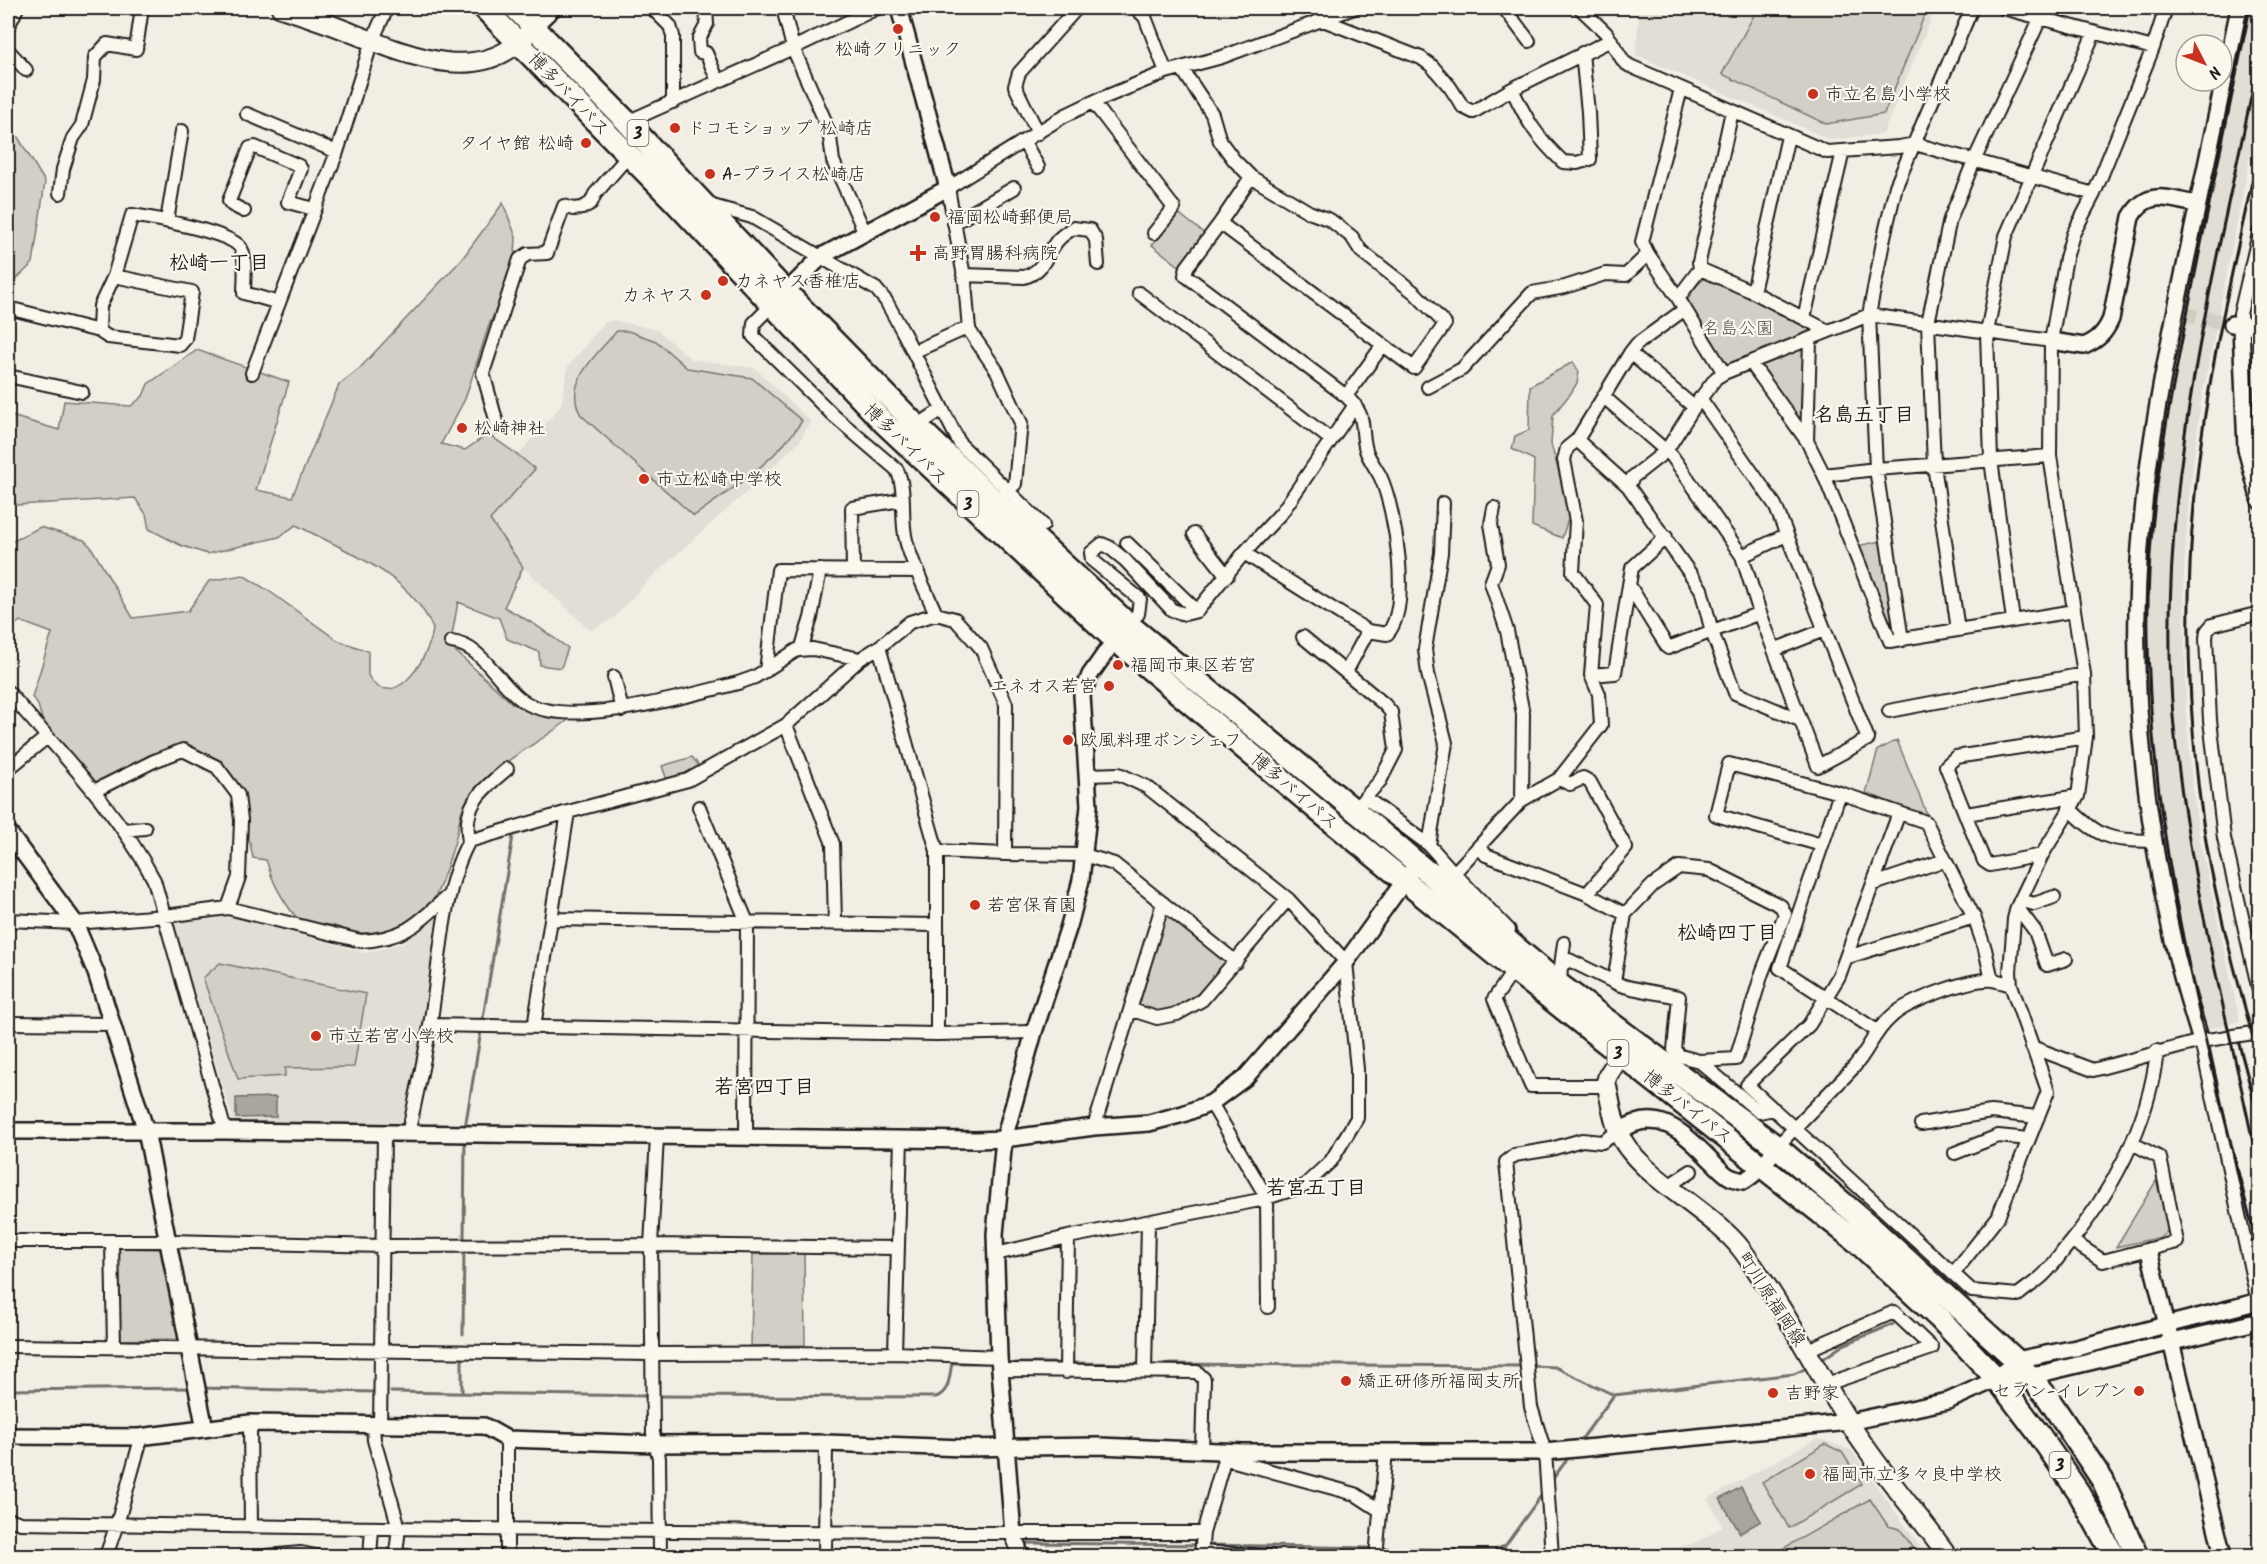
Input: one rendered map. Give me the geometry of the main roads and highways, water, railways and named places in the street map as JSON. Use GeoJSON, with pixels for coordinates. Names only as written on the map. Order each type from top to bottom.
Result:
{"type":"FeatureCollection","features":[{"type":"Feature","properties":{"kind":"highway","name":"博多バイパス"},"geometry":{"type":"LineString","coordinates":[[484,8],[629,155],[779,299],[917,426],[1002,496],[1127,623],[1360,804],[1417,863],[1777,1147],[1870,1226],[2023,1368],[2048,1398],[2103,1481],[2137,1557]]}},
{"type":"Feature","properties":{"kind":"highway","name":"博多バイパス"},"geometry":{"type":"LineString","coordinates":[[515,8],[627,122],[702,204],[884,423],[1113,639],[1404,881],[1856,1241],[1940,1318],[1997,1379],[2038,1433],[2079,1493],[2114,1557]]}},
{"type":"Feature","properties":{"kind":"main road"},"geometry":{"type":"LineString","coordinates":[[281,8],[427,60],[454,63],[478,62],[497,57],[519,43],[534,26]]}},
{"type":"Feature","properties":{"kind":"main road","name":"町川原福岡線"},"geometry":{"type":"LineString","coordinates":[[1621,1055],[1608,1075],[1607,1086],[1618,1132],[1629,1149],[1645,1167],[1724,1231],[1740,1248],[1761,1277],[1849,1422],[1948,1557]]}},
{"type":"Feature","properties":{"kind":"waterway"},"geometry":{"type":"LineString","coordinates":[[482,1024],[513,836]]}},
{"type":"Feature","properties":{"kind":"waterway"},"geometry":{"type":"LineString","coordinates":[[465,1128],[481,1031]]}},
{"type":"Feature","properties":{"kind":"waterway"},"geometry":{"type":"LineString","coordinates":[[464,1242],[465,1137]]}},
{"type":"Feature","properties":{"kind":"waterway"},"geometry":{"type":"LineString","coordinates":[[463,1334],[464,1248]]}},
{"type":"Feature","properties":{"kind":"waterway"},"geometry":{"type":"LineString","coordinates":[[1820,1361],[1843,1345],[1893,1324]]}},
{"type":"Feature","properties":{"kind":"waterway"},"geometry":{"type":"LineString","coordinates":[[462,1357],[462,1393]]}},
{"type":"Feature","properties":{"kind":"waterway"},"geometry":{"type":"LineString","coordinates":[[657,1396],[936,1397],[941,1395],[946,1388],[952,1363],[988,1363]]}},
{"type":"Feature","properties":{"kind":"waterway"},"geometry":{"type":"LineString","coordinates":[[1015,1363],[1061,1363]]}},
{"type":"Feature","properties":{"kind":"waterway"},"geometry":{"type":"LineString","coordinates":[[1075,1363],[1140,1364]]}},
{"type":"Feature","properties":{"kind":"waterway"},"geometry":{"type":"LineString","coordinates":[[1160,1364],[1524,1366]]}},
{"type":"Feature","properties":{"kind":"waterway"},"geometry":{"type":"LineString","coordinates":[[1531,1366],[1555,1367],[1614,1395],[1794,1374],[1809,1367]]}},
{"type":"Feature","properties":{"kind":"waterway"},"geometry":{"type":"LineString","coordinates":[[8,1390],[192,1388]]}},
{"type":"Feature","properties":{"kind":"waterway"},"geometry":{"type":"LineString","coordinates":[[201,1388],[374,1392]]}},
{"type":"Feature","properties":{"kind":"waterway"},"geometry":{"type":"LineString","coordinates":[[391,1392],[650,1396]]}},
{"type":"Feature","properties":{"kind":"waterway"},"geometry":{"type":"LineString","coordinates":[[1578,1444],[1614,1395]]}},
{"type":"Feature","properties":{"kind":"waterway"},"geometry":{"type":"LineString","coordinates":[[1552,1480],[1571,1454]]}},
{"type":"Feature","properties":{"kind":"waterway"},"geometry":{"type":"LineString","coordinates":[[1380,1548],[1493,1551],[1505,1546],[1543,1493]]}},
{"type":"Feature","properties":{"kind":"waterway"},"geometry":{"type":"LineString","coordinates":[[1027,1543],[1199,1545]]}},
{"type":"Feature","properties":{"kind":"waterway"},"geometry":{"type":"LineString","coordinates":[[1206,1545],[1373,1548]]}},
{"type":"Feature","properties":{"kind":"tunnel"},"geometry":{"type":"LineString","coordinates":[[2182,314],[2232,324]]}},
{"type":"Feature","properties":{"kind":"railway"},"geometry":{"type":"LineString","coordinates":[[2250,8],[2163,443],[2151,540],[2148,660],[2154,746],[2179,919],[2217,1090],[2260,1258]]}},
{"type":"Feature","properties":{"kind":"railway"},"geometry":{"type":"LineString","coordinates":[[2260,55],[2208,300],[2193,383],[2181,466],[2173,549],[2170,632],[2173,716],[2188,832],[2198,890],[2260,1177]]}},
{"type":"Feature","properties":{"kind":"railway"},"geometry":{"type":"LineString","coordinates":[[2260,145],[2226,300],[2204,418],[2194,503],[2189,594],[2190,686],[2203,822],[2228,944],[2260,1064]]}},
{"type":"Feature","properties":{"kind":"railway"},"geometry":{"type":"LineString","coordinates":[[2239,1044],[2260,1123]]}},
{"type":"Feature","properties":{"kind":"place","name":"松崎クリニック"},"geometry":{"type":"Point","coordinates":[898,29]}},
{"type":"Feature","properties":{"kind":"place","name":"市立名島小学校"},"geometry":{"type":"Point","coordinates":[1813,94]}},
{"type":"Feature","properties":{"kind":"place","name":"ドコモショップ 松崎店"},"geometry":{"type":"Point","coordinates":[675,128]}},
{"type":"Feature","properties":{"kind":"place","name":"タイヤ館 松崎"},"geometry":{"type":"Point","coordinates":[586,143]}},
{"type":"Feature","properties":{"kind":"place","name":"A-プライス松崎店"},"geometry":{"type":"Point","coordinates":[710,174]}},
{"type":"Feature","properties":{"kind":"place","name":"福岡松崎郵便局"},"geometry":{"type":"Point","coordinates":[935,217]}},
{"type":"Feature","properties":{"kind":"place","name":"高野胃腸科病院"},"geometry":{"type":"Point","coordinates":[918,253]}},
{"type":"Feature","properties":{"kind":"place","name":"カネヤス香椎店"},"geometry":{"type":"Point","coordinates":[723,281]}},
{"type":"Feature","properties":{"kind":"place","name":"カネヤス"},"geometry":{"type":"Point","coordinates":[706,295]}},
{"type":"Feature","properties":{"kind":"place","name":"松崎神社"},"geometry":{"type":"Point","coordinates":[462,428]}},
{"type":"Feature","properties":{"kind":"place","name":"市立松崎中学校"},"geometry":{"type":"Point","coordinates":[644,479]}},
{"type":"Feature","properties":{"kind":"place","name":"福岡市東区若宮"},"geometry":{"type":"Point","coordinates":[1118,665]}},
{"type":"Feature","properties":{"kind":"place","name":"エネオス若宮"},"geometry":{"type":"Point","coordinates":[1109,686]}},
{"type":"Feature","properties":{"kind":"place","name":"欧風料理ポンシェフ"},"geometry":{"type":"Point","coordinates":[1068,740]}},
{"type":"Feature","properties":{"kind":"place","name":"若宮保育園"},"geometry":{"type":"Point","coordinates":[975,905]}},
{"type":"Feature","properties":{"kind":"place","name":"市立若宮小学校"},"geometry":{"type":"Point","coordinates":[316,1036]}},
{"type":"Feature","properties":{"kind":"place","name":"矯正研修所福岡支所"},"geometry":{"type":"Point","coordinates":[1346,1381]}},
{"type":"Feature","properties":{"kind":"place","name":"セブン-イレブン"},"geometry":{"type":"Point","coordinates":[2139,1391]}},
{"type":"Feature","properties":{"kind":"place","name":"吉野家"},"geometry":{"type":"Point","coordinates":[1773,1393]}},
{"type":"Feature","properties":{"kind":"place","name":"福岡市立多々良中学校"},"geometry":{"type":"Point","coordinates":[1810,1474]}},
{"type":"Feature","properties":{"kind":"district","name":"松崎一丁目"},"geometry":{"type":"Point","coordinates":[219,262]}},
{"type":"Feature","properties":{"kind":"district","name":"名島五丁目"},"geometry":{"type":"Point","coordinates":[1864,414]}},
{"type":"Feature","properties":{"kind":"district","name":"松崎四丁目"},"geometry":{"type":"Point","coordinates":[1727,932]}},
{"type":"Feature","properties":{"kind":"district","name":"若宮四丁目"},"geometry":{"type":"Point","coordinates":[764,1086]}},
{"type":"Feature","properties":{"kind":"district","name":"若宮五丁目"},"geometry":{"type":"Point","coordinates":[1316,1187]}},
{"type":"Feature","properties":{"kind":"park label","name":"名島公園"},"geometry":{"type":"Point","coordinates":[1738,328]}}]}
